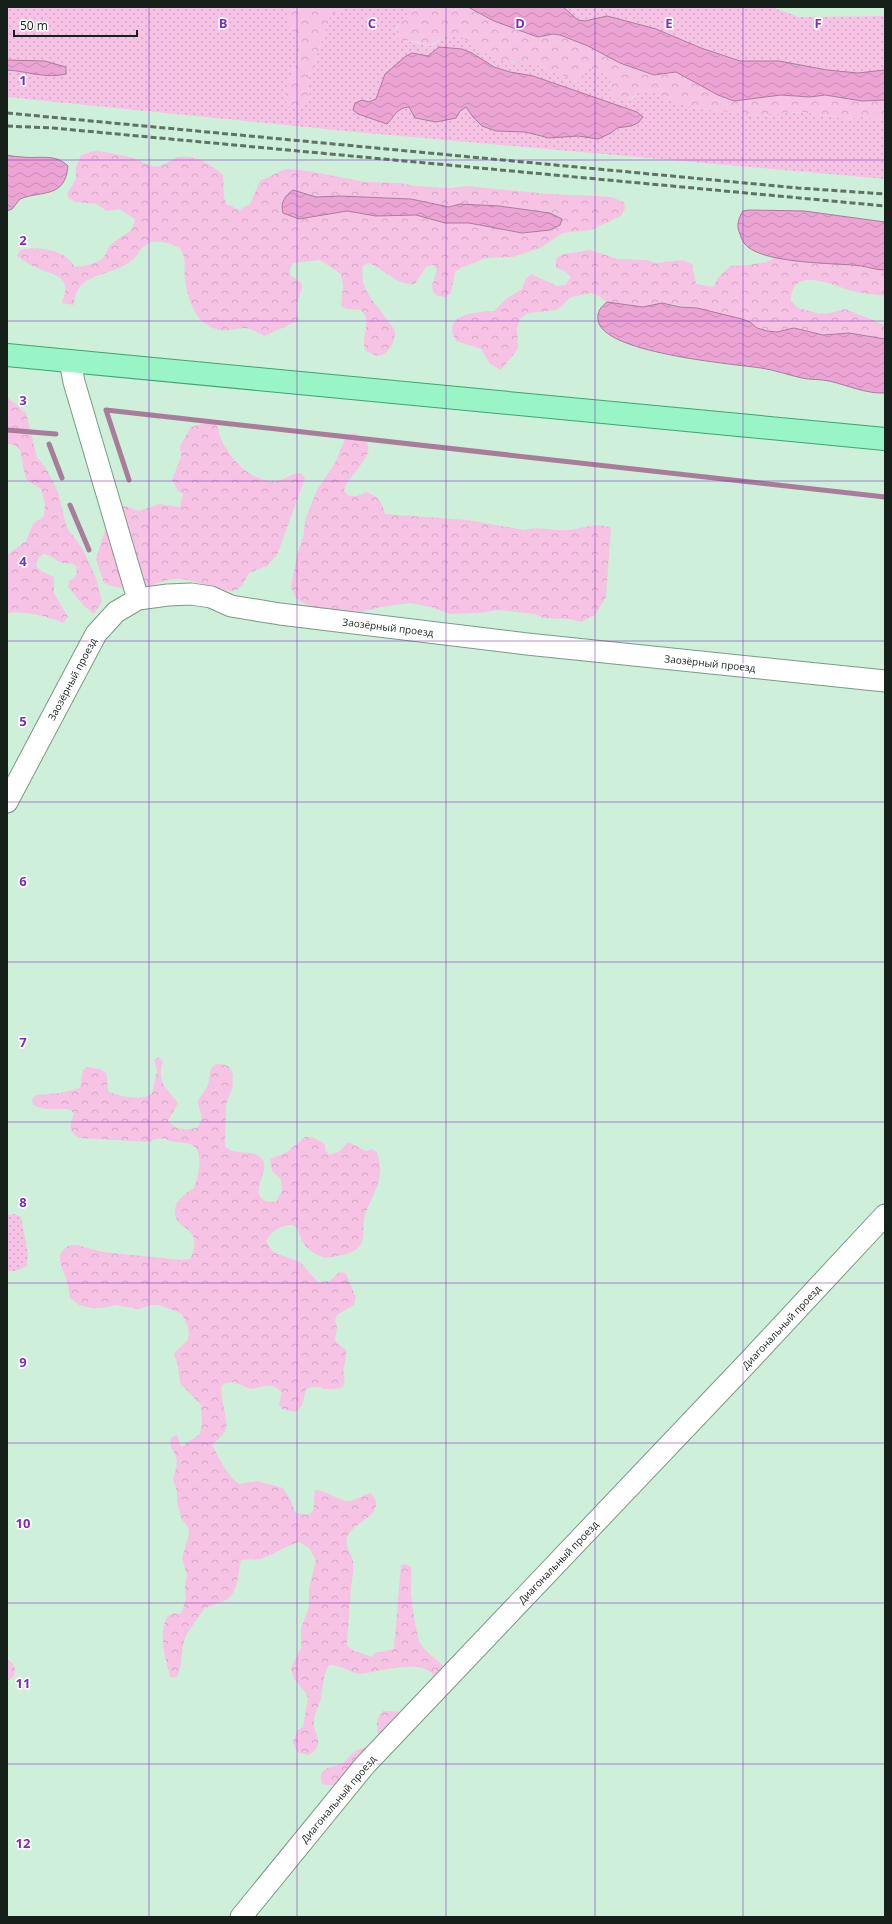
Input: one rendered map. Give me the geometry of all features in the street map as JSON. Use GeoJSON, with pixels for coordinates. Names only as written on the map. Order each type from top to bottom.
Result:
{"type":"FeatureCollection","features":[{"type":"Feature","properties":{"kind":"main road"},"geometry":{"type":"LineString","coordinates":[[7,355],[885,439]]}},
{"type":"Feature","properties":{"kind":"street"},"geometry":{"type":"LineString","coordinates":[[70,361],[74,382],[138,599]]}},
{"type":"Feature","properties":{"kind":"street","name":"Заозёрный проезд"},"geometry":{"type":"LineString","coordinates":[[7,802],[96,634],[116,612],[138,599],[191,594],[211,597],[232,606],[280,614],[527,644],[885,681]]}},
{"type":"Feature","properties":{"kind":"street","name":"Диагональный проезд"},"geometry":{"type":"LineString","coordinates":[[241,1917],[365,1765],[734,1377],[885,1215]]}},
{"type":"Feature","properties":{"kind":"green space"},"geometry":{"type":"Polygon","coordinates":[[[7,7],[288,7],[288,20],[298,41],[301,52],[293,70],[309,91],[307,84],[331,14],[346,7],[408,7],[408,16],[398,25],[396,31],[407,42],[414,42],[429,46],[445,36],[457,34],[487,54],[512,63],[532,63],[578,82],[582,71],[587,67],[607,75],[611,79],[610,91],[614,97],[633,99],[643,90],[650,91],[667,99],[700,109],[753,115],[802,112],[848,119],[861,117],[885,120],[885,179],[356,132],[7,97],[7,70],[51,76],[66,74],[45,61],[7,60],[7,7]],[[439,47],[428,56],[412,53],[406,56],[385,74],[376,99],[369,102],[362,100],[355,103],[353,110],[392,119],[398,110],[409,107],[415,119],[428,121],[448,117],[466,107],[473,117],[483,126],[496,131],[525,132],[540,137],[578,136],[598,139],[611,133],[617,128],[631,126],[637,112],[564,87],[494,67],[454,48],[439,47]]]}},
{"type":"Feature","properties":{"kind":"green space"},"geometry":{"type":"Polygon","coordinates":[[[288,7],[346,7],[331,14],[307,84],[308,92],[306,102],[298,110],[287,105],[286,98],[287,85],[301,52],[298,40],[287,20],[288,7]]]}},
{"type":"Feature","properties":{"kind":"green space"},"geometry":{"type":"Polygon","coordinates":[[[408,7],[468,7],[494,21],[538,37],[553,34],[560,35],[588,46],[620,63],[654,75],[676,72],[701,85],[740,100],[781,95],[810,97],[825,95],[862,101],[885,100],[885,120],[861,117],[848,119],[802,112],[753,115],[700,109],[667,99],[650,91],[643,90],[627,101],[614,97],[610,91],[611,79],[607,75],[587,67],[582,71],[584,79],[578,82],[532,63],[505,62],[487,54],[457,34],[447,35],[430,45],[424,45],[415,41],[401,40],[396,37],[397,30],[408,16],[408,7]]]}},
{"type":"Feature","properties":{"kind":"green space"},"geometry":{"type":"Polygon","coordinates":[[[563,7],[771,7],[799,17],[885,16],[885,70],[858,73],[827,70],[779,61],[740,61],[701,48],[656,29],[615,18],[607,16],[585,21],[578,20],[563,7]]]}},
{"type":"Feature","properties":{"kind":"green space"},"geometry":{"type":"Polygon","coordinates":[[[94,151],[103,152],[136,159],[153,166],[162,165],[176,158],[182,157],[201,160],[208,163],[223,175],[224,197],[226,204],[239,210],[250,204],[260,181],[283,170],[289,169],[309,171],[365,182],[400,183],[415,186],[450,188],[467,186],[548,194],[611,197],[624,202],[625,209],[621,216],[591,230],[563,233],[540,248],[513,257],[486,258],[461,268],[455,272],[451,293],[445,297],[438,296],[433,292],[432,286],[437,269],[433,265],[426,267],[415,284],[408,284],[396,280],[374,265],[368,263],[363,266],[363,282],[373,302],[395,331],[395,338],[388,351],[382,355],[378,355],[365,350],[364,340],[366,320],[361,310],[347,309],[341,306],[343,287],[341,274],[320,260],[293,263],[290,269],[290,276],[302,285],[297,304],[298,321],[264,336],[247,328],[219,330],[203,322],[195,312],[189,299],[182,252],[179,247],[162,242],[148,243],[130,262],[122,267],[95,277],[80,286],[76,294],[74,305],[62,303],[65,290],[64,282],[57,276],[34,267],[17,256],[20,250],[35,248],[51,250],[65,256],[75,267],[87,265],[101,260],[114,242],[129,232],[135,219],[119,209],[107,211],[96,204],[76,202],[69,199],[67,194],[76,179],[76,167],[81,155],[94,151]],[[293,190],[283,202],[283,213],[299,219],[347,211],[376,216],[416,215],[445,223],[469,223],[522,233],[550,230],[560,225],[551,213],[460,204],[449,207],[411,199],[340,196],[316,197],[293,190]]]}},
{"type":"Feature","properties":{"kind":"green space"},"geometry":{"type":"Polygon","coordinates":[[[590,250],[618,259],[646,260],[655,263],[683,260],[692,264],[696,284],[714,287],[717,279],[730,266],[766,262],[774,258],[809,263],[860,265],[885,270],[885,296],[856,292],[814,280],[805,280],[798,283],[793,290],[791,301],[798,308],[817,313],[827,314],[845,309],[885,325],[885,339],[849,333],[823,335],[794,328],[777,332],[767,331],[757,328],[750,322],[723,314],[671,304],[643,307],[607,302],[599,296],[591,293],[571,297],[557,310],[528,313],[520,319],[517,328],[518,349],[501,370],[490,364],[481,349],[456,341],[452,332],[453,325],[456,320],[462,316],[478,312],[494,311],[507,298],[522,289],[525,280],[531,274],[557,286],[565,285],[571,277],[565,271],[556,268],[556,258],[563,254],[590,250]]]}},
{"type":"Feature","properties":{"kind":"green space"},"geometry":{"type":"Polygon","coordinates":[[[7,397],[26,413],[37,457],[47,470],[58,492],[67,528],[82,548],[97,581],[102,602],[94,614],[84,606],[68,587],[69,581],[76,575],[76,566],[71,563],[67,564],[59,562],[50,556],[43,554],[38,559],[36,566],[41,571],[54,577],[54,593],[68,617],[63,623],[35,614],[19,612],[7,614],[7,555],[26,541],[33,524],[44,516],[45,504],[41,489],[27,479],[20,450],[15,445],[7,444],[7,397]]]}},
{"type":"Feature","properties":{"kind":"green space"},"geometry":{"type":"Polygon","coordinates":[[[211,422],[217,426],[221,439],[236,462],[249,473],[265,480],[274,481],[281,480],[297,473],[301,473],[305,478],[277,555],[267,566],[249,573],[238,589],[230,591],[193,581],[176,579],[145,587],[131,588],[111,586],[104,583],[96,559],[110,514],[118,507],[125,506],[139,511],[159,504],[180,507],[183,494],[178,491],[172,480],[181,457],[180,446],[191,427],[211,422]]]}},
{"type":"Feature","properties":{"kind":"green space"},"geometry":{"type":"Polygon","coordinates":[[[354,433],[364,439],[368,446],[368,453],[347,483],[344,491],[349,496],[357,496],[366,492],[374,495],[383,506],[385,514],[467,520],[525,530],[541,528],[568,530],[596,525],[611,528],[606,597],[595,615],[581,622],[570,619],[543,618],[535,614],[499,610],[479,613],[450,614],[431,607],[410,603],[381,607],[356,613],[310,608],[296,598],[291,587],[297,556],[304,533],[305,520],[317,490],[335,463],[344,441],[348,435],[354,433]]]}},
{"type":"Feature","properties":{"kind":"green space"},"geometry":{"type":"Polygon","coordinates":[[[159,1057],[163,1062],[161,1075],[164,1085],[178,1103],[168,1121],[174,1126],[182,1129],[198,1127],[200,1123],[201,1117],[198,1101],[208,1085],[211,1068],[216,1064],[222,1064],[228,1066],[232,1071],[233,1085],[226,1105],[225,1146],[229,1150],[255,1154],[263,1160],[264,1165],[259,1192],[260,1197],[266,1201],[276,1202],[282,1191],[281,1179],[272,1171],[270,1159],[287,1152],[305,1137],[312,1137],[325,1144],[325,1150],[329,1155],[340,1151],[348,1142],[366,1151],[372,1149],[377,1152],[379,1160],[379,1179],[364,1220],[362,1242],[355,1251],[325,1258],[307,1248],[298,1229],[293,1225],[277,1229],[266,1241],[273,1252],[300,1262],[318,1282],[330,1281],[339,1272],[346,1273],[356,1298],[354,1305],[337,1315],[335,1321],[337,1327],[335,1341],[346,1350],[344,1370],[345,1382],[343,1387],[326,1389],[313,1387],[306,1389],[302,1405],[295,1412],[282,1409],[279,1404],[282,1393],[275,1387],[268,1386],[251,1389],[233,1382],[226,1383],[222,1385],[221,1390],[226,1427],[222,1435],[212,1445],[230,1476],[234,1480],[239,1484],[257,1481],[283,1488],[290,1499],[295,1512],[303,1514],[312,1513],[315,1490],[348,1501],[371,1493],[376,1500],[374,1512],[352,1530],[347,1539],[347,1546],[353,1565],[347,1645],[352,1650],[372,1657],[375,1653],[394,1649],[401,1565],[405,1564],[411,1567],[411,1592],[420,1643],[446,1670],[340,1783],[333,1785],[322,1783],[321,1777],[324,1770],[341,1764],[358,1750],[371,1747],[378,1738],[377,1720],[380,1714],[383,1711],[402,1712],[432,1679],[433,1674],[418,1667],[408,1667],[360,1674],[337,1666],[329,1665],[324,1677],[321,1698],[314,1719],[318,1744],[314,1752],[308,1755],[297,1752],[293,1742],[298,1730],[303,1727],[308,1698],[294,1679],[291,1668],[301,1648],[301,1629],[309,1607],[309,1589],[316,1560],[309,1548],[299,1542],[260,1559],[241,1560],[233,1593],[227,1599],[203,1610],[185,1639],[179,1673],[176,1678],[170,1677],[163,1646],[163,1630],[168,1616],[174,1613],[180,1614],[186,1598],[185,1587],[187,1575],[182,1558],[189,1534],[188,1527],[181,1518],[177,1502],[177,1491],[173,1480],[177,1461],[170,1443],[172,1437],[177,1435],[181,1447],[200,1434],[202,1423],[201,1405],[180,1383],[178,1365],[174,1355],[187,1341],[189,1334],[187,1326],[181,1313],[158,1305],[151,1305],[139,1309],[115,1305],[103,1308],[91,1308],[79,1305],[70,1298],[68,1283],[60,1262],[61,1253],[70,1245],[77,1245],[103,1252],[183,1260],[190,1259],[194,1250],[194,1239],[189,1231],[177,1220],[175,1210],[176,1205],[182,1197],[194,1188],[199,1165],[199,1158],[196,1148],[188,1143],[162,1139],[157,1139],[150,1142],[79,1138],[70,1128],[74,1114],[71,1110],[44,1109],[33,1105],[32,1099],[36,1095],[60,1093],[80,1088],[83,1070],[87,1067],[100,1069],[106,1073],[109,1092],[131,1098],[147,1096],[152,1094],[157,1071],[154,1060],[159,1057]]]}},
{"type":"Feature","properties":{"kind":"green space"},"geometry":{"type":"Polygon","coordinates":[[[14,1214],[21,1217],[28,1255],[27,1265],[17,1270],[7,1271],[7,1215],[14,1214]]]}},
{"type":"Feature","properties":{"kind":"green space"},"geometry":{"type":"Polygon","coordinates":[[[7,1659],[13,1664],[15,1671],[14,1676],[7,1681],[7,1659]]]}},
{"type":"Feature","properties":{"kind":"water"},"geometry":{"type":"Polygon","coordinates":[[[468,7],[563,7],[578,20],[585,21],[607,16],[615,18],[656,29],[701,48],[740,61],[779,61],[827,70],[858,73],[885,70],[885,100],[862,101],[825,95],[810,97],[781,95],[734,101],[718,95],[676,72],[654,75],[620,63],[588,46],[560,35],[553,34],[538,37],[494,21],[468,7]]]}},
{"type":"Feature","properties":{"kind":"water"},"geometry":{"type":"Polygon","coordinates":[[[439,47],[462,49],[472,53],[494,67],[510,72],[533,76],[637,112],[643,117],[638,123],[631,126],[617,128],[611,133],[598,139],[578,136],[549,138],[525,132],[496,131],[482,126],[466,107],[460,111],[456,118],[436,122],[415,118],[409,107],[398,111],[387,124],[358,114],[353,110],[355,103],[362,100],[369,102],[376,99],[385,74],[406,56],[412,53],[428,56],[439,47]]]}},
{"type":"Feature","properties":{"kind":"water"},"geometry":{"type":"Polygon","coordinates":[[[7,60],[45,61],[66,67],[66,74],[51,76],[7,70],[7,60]]]}},
{"type":"Feature","properties":{"kind":"water"},"geometry":{"type":"Polygon","coordinates":[[[7,155],[58,159],[68,166],[66,177],[57,189],[51,192],[20,199],[12,209],[7,211],[7,155]]]}},
{"type":"Feature","properties":{"kind":"water"},"geometry":{"type":"Polygon","coordinates":[[[293,190],[316,197],[340,196],[411,199],[449,207],[460,204],[499,206],[550,213],[562,219],[560,225],[550,230],[522,233],[469,223],[445,223],[416,215],[376,216],[347,211],[299,219],[283,213],[282,209],[284,200],[293,190]]]}},
{"type":"Feature","properties":{"kind":"water"},"geometry":{"type":"Polygon","coordinates":[[[743,211],[804,211],[885,222],[885,270],[856,265],[794,261],[763,255],[752,250],[743,242],[739,231],[739,220],[743,211]]]}},
{"type":"Feature","properties":{"kind":"water"},"geometry":{"type":"Polygon","coordinates":[[[607,302],[643,307],[662,303],[680,307],[697,308],[742,319],[750,322],[757,328],[767,331],[777,332],[794,328],[823,335],[849,333],[885,339],[885,393],[864,391],[829,381],[802,378],[766,369],[670,355],[643,348],[620,340],[604,331],[598,319],[598,314],[600,309],[607,302]]]}},
{"type":"Feature","properties":{"kind":"waterway"},"geometry":{"type":"LineString","coordinates":[[129,480],[106,410],[885,497]]}},
{"type":"Feature","properties":{"kind":"waterway"},"geometry":{"type":"LineString","coordinates":[[7,430],[56,434]]}},
{"type":"Feature","properties":{"kind":"waterway"},"geometry":{"type":"LineString","coordinates":[[49,444],[62,478]]}},
{"type":"Feature","properties":{"kind":"waterway"},"geometry":{"type":"LineString","coordinates":[[70,505],[89,550]]}},
{"type":"Feature","properties":{"kind":"railway"},"geometry":{"type":"LineString","coordinates":[[7,113],[798,188],[885,194]]}},
{"type":"Feature","properties":{"kind":"railway"},"geometry":{"type":"LineString","coordinates":[[7,126],[53,128],[885,206]]}}]}
